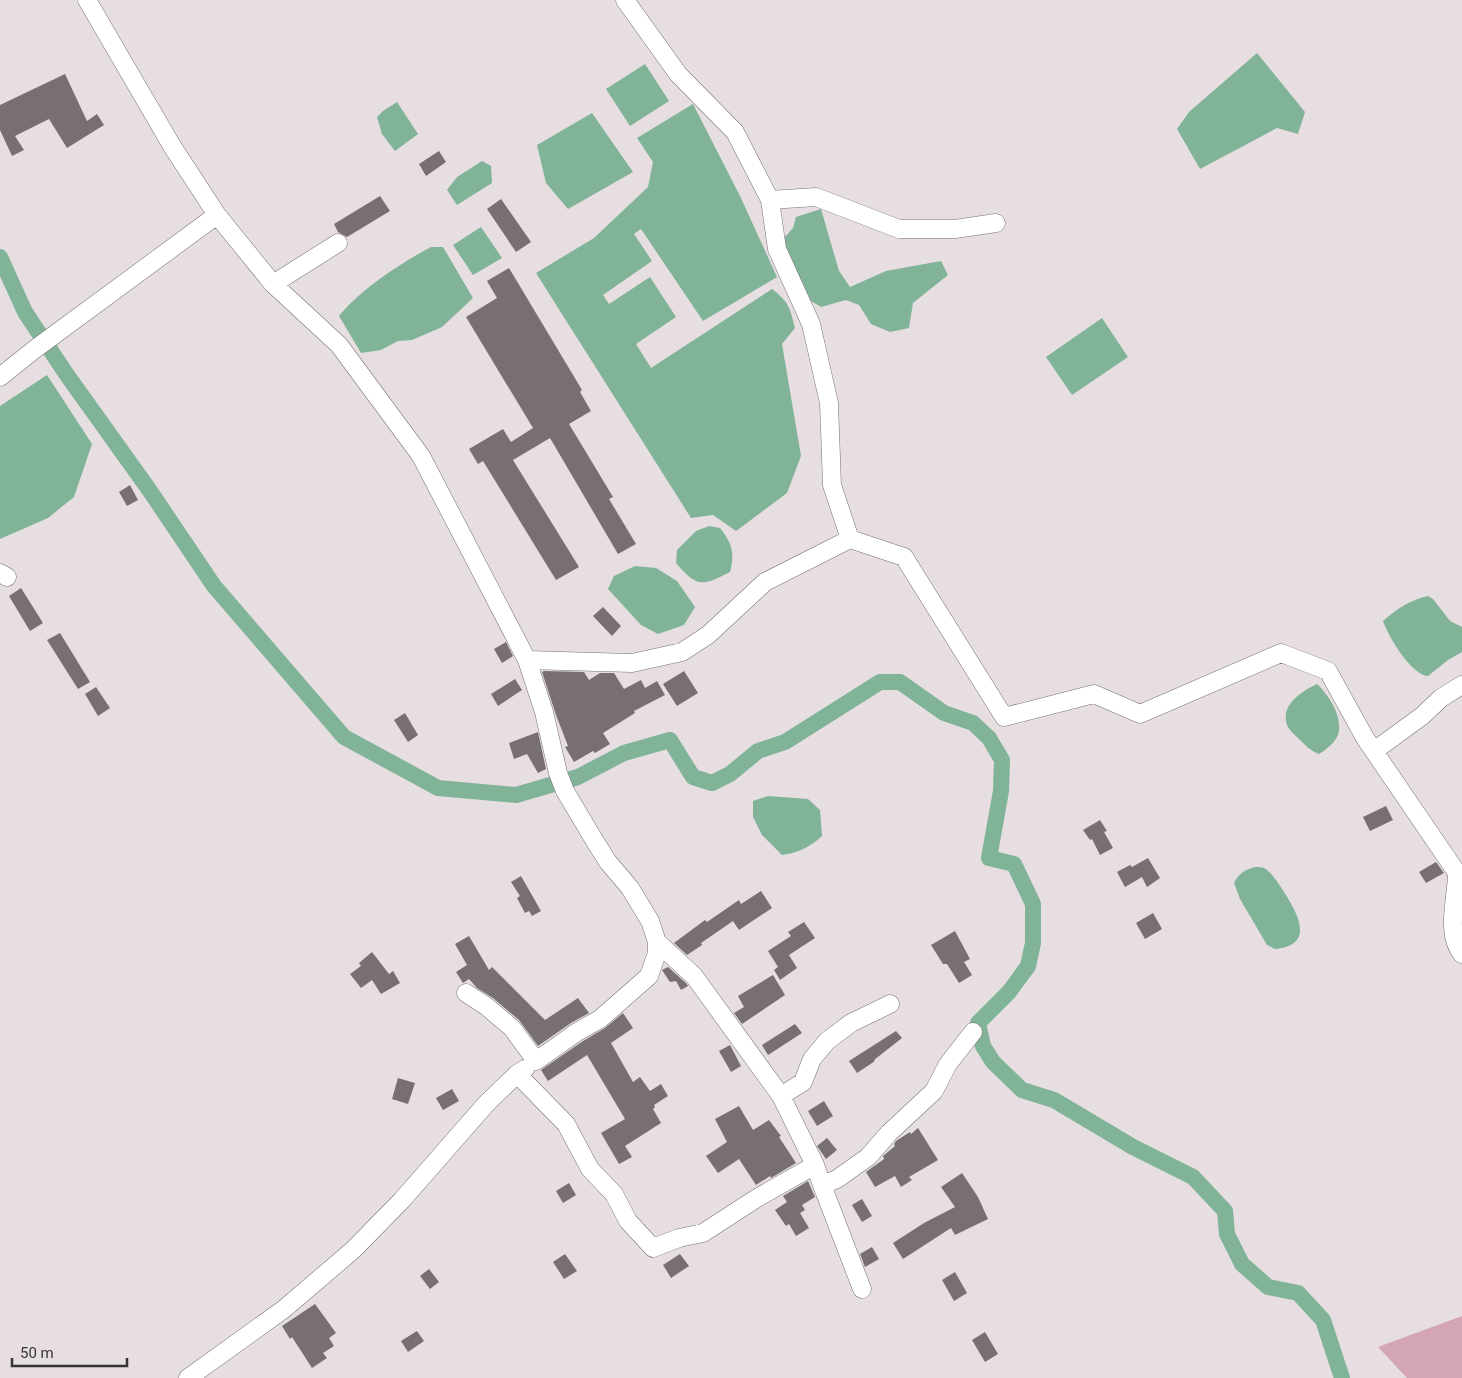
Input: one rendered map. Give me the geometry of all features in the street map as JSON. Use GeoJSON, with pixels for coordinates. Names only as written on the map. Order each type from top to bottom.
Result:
{"type":"FeatureCollection","features":[{"type":"Feature","properties":{"kind":"street"},"geometry":{"type":"LineString","coordinates":[[87,0],[172,146],[217,215],[273,284],[339,344],[421,456],[528,660],[544,712],[558,773],[566,791],[608,862],[630,888],[650,921],[657,942],[657,953],[649,976],[600,1019],[577,1032],[517,1074],[486,1104],[402,1200],[352,1250],[284,1309],[188,1378]]}},
{"type":"Feature","properties":{"kind":"street"},"geometry":{"type":"LineString","coordinates":[[625,0],[678,74],[735,132],[770,200],[777,250],[811,324],[829,403],[832,485],[850,539]]}},
{"type":"Feature","properties":{"kind":"street"},"geometry":{"type":"LineString","coordinates":[[770,200],[816,197],[899,229],[956,230],[996,223]]}},
{"type":"Feature","properties":{"kind":"street"},"geometry":{"type":"LineString","coordinates":[[0,377],[217,215]]}},
{"type":"Feature","properties":{"kind":"street"},"geometry":{"type":"LineString","coordinates":[[273,284],[338,243]]}},
{"type":"Feature","properties":{"kind":"street"},"geometry":{"type":"LineString","coordinates":[[528,660],[632,663],[682,652],[708,635],[765,582],[850,539],[904,557],[1004,717],[1094,694],[1140,714],[1281,653],[1328,671],[1374,751],[1456,869],[1457,891],[1452,910],[1453,932],[1462,954]]}},
{"type":"Feature","properties":{"kind":"street"},"geometry":{"type":"LineString","coordinates":[[1374,751],[1422,716],[1441,698],[1462,685]]}},
{"type":"Feature","properties":{"kind":"street"},"geometry":{"type":"LineString","coordinates":[[657,942],[694,976],[781,1096],[815,1165],[862,1290]]}},
{"type":"Feature","properties":{"kind":"street"},"geometry":{"type":"LineString","coordinates":[[466,993],[486,1006],[512,1028],[536,1061]]}},
{"type":"Feature","properties":{"kind":"street"},"geometry":{"type":"LineString","coordinates":[[781,1096],[802,1082],[812,1059],[827,1041],[850,1023],[890,1004]]}},
{"type":"Feature","properties":{"kind":"street"},"geometry":{"type":"LineString","coordinates":[[822,1185],[837,1179],[868,1157],[889,1133],[934,1091],[948,1064],[973,1032]]}},
{"type":"Feature","properties":{"kind":"street"},"geometry":{"type":"LineString","coordinates":[[517,1074],[566,1124],[590,1169],[614,1194],[628,1221],[653,1248],[679,1238],[703,1233],[757,1198],[815,1165]]}},
{"type":"Feature","properties":{"kind":"shaded area"},"geometry":{"type":"Polygon","coordinates":[[[1257,53],[1305,112],[1298,134],[1277,128],[1200,169],[1177,129],[1189,112],[1257,53]]]}},
{"type":"Feature","properties":{"kind":"shaded area"},"geometry":{"type":"Polygon","coordinates":[[[645,64],[669,101],[630,126],[606,89],[645,64]]]}},
{"type":"Feature","properties":{"kind":"shaded area"},"geometry":{"type":"Polygon","coordinates":[[[397,102],[418,134],[395,151],[382,134],[377,117],[397,102]]]}},
{"type":"Feature","properties":{"kind":"shaded area"},"geometry":{"type":"Polygon","coordinates":[[[693,104],[740,196],[777,277],[703,321],[641,229],[634,234],[652,261],[603,295],[609,304],[650,277],[676,317],[636,344],[651,368],[772,289],[788,306],[795,328],[782,344],[801,456],[787,493],[736,531],[713,515],[691,518],[536,273],[594,238],[648,187],[653,162],[637,138],[693,104]]]}},
{"type":"Feature","properties":{"kind":"shaded area"},"geometry":{"type":"Polygon","coordinates":[[[592,113],[633,172],[568,209],[546,183],[537,145],[592,113]]]}},
{"type":"Feature","properties":{"kind":"shaded area"},"geometry":{"type":"Polygon","coordinates":[[[482,161],[491,166],[492,183],[457,205],[447,190],[457,177],[482,161]]]}},
{"type":"Feature","properties":{"kind":"shaded area"},"geometry":{"type":"Polygon","coordinates":[[[821,209],[839,271],[850,287],[886,271],[941,261],[948,275],[913,303],[909,328],[890,332],[871,324],[859,305],[846,300],[821,307],[811,301],[790,261],[784,238],[793,228],[796,217],[821,209]]]}},
{"type":"Feature","properties":{"kind":"shaded area"},"geometry":{"type":"Polygon","coordinates":[[[481,227],[502,258],[473,275],[453,245],[481,227]]]}},
{"type":"Feature","properties":{"kind":"shaded area"},"geometry":{"type":"Polygon","coordinates":[[[431,247],[443,247],[473,298],[442,327],[412,340],[398,341],[381,350],[361,353],[339,316],[358,296],[382,277],[431,247]]]}},
{"type":"Feature","properties":{"kind":"shaded area"},"geometry":{"type":"Polygon","coordinates":[[[1102,318],[1128,357],[1072,395],[1046,357],[1102,318]]]}},
{"type":"Feature","properties":{"kind":"shaded area"},"geometry":{"type":"Polygon","coordinates":[[[47,375],[92,444],[74,497],[48,518],[0,539],[0,406],[47,375]]]}},
{"type":"Feature","properties":{"kind":"shaded area"},"geometry":{"type":"Polygon","coordinates":[[[709,526],[720,528],[730,544],[732,554],[730,572],[707,582],[695,581],[676,563],[677,550],[696,531],[709,526]]]}},
{"type":"Feature","properties":{"kind":"shaded area"},"geometry":{"type":"Polygon","coordinates":[[[635,566],[656,568],[677,581],[695,607],[684,625],[658,634],[641,625],[608,589],[614,576],[635,566]]]}},
{"type":"Feature","properties":{"kind":"shaded area"},"geometry":{"type":"Polygon","coordinates":[[[1428,596],[1433,599],[1450,621],[1462,627],[1462,652],[1448,660],[1428,676],[1414,669],[1401,654],[1383,621],[1404,606],[1428,596]]]}},
{"type":"Feature","properties":{"kind":"shaded area"},"geometry":{"type":"Polygon","coordinates":[[[1317,684],[1333,705],[1339,724],[1338,734],[1334,741],[1319,754],[1309,748],[1289,729],[1286,718],[1289,705],[1299,695],[1317,684]]]}},
{"type":"Feature","properties":{"kind":"shaded area"},"geometry":{"type":"Polygon","coordinates":[[[768,796],[808,799],[820,810],[822,836],[804,849],[782,855],[762,835],[753,817],[753,801],[768,796]]]}},
{"type":"Feature","properties":{"kind":"shaded area"},"geometry":{"type":"Polygon","coordinates":[[[1256,867],[1264,868],[1273,876],[1296,913],[1299,921],[1299,936],[1295,942],[1287,946],[1275,949],[1267,945],[1240,899],[1234,883],[1243,872],[1256,867]]]}},
{"type":"Feature","properties":{"kind":"shaded area"},"geometry":{"type":"Polygon","coordinates":[[[1462,1316],[1462,1378],[1407,1378],[1378,1347],[1462,1316]]]}},
{"type":"Feature","properties":{"kind":"building"},"geometry":{"type":"Polygon","coordinates":[[[65,74],[87,121],[97,114],[104,125],[67,148],[49,119],[15,136],[24,150],[12,156],[0,130],[0,105],[65,74]]]}},
{"type":"Feature","properties":{"kind":"building"},"geometry":{"type":"Polygon","coordinates":[[[439,151],[446,162],[426,176],[419,164],[439,151]]]}},
{"type":"Feature","properties":{"kind":"building"},"geometry":{"type":"Polygon","coordinates":[[[380,196],[390,211],[347,237],[338,232],[334,224],[380,196]]]}},
{"type":"Feature","properties":{"kind":"building"},"geometry":{"type":"Polygon","coordinates":[[[501,199],[531,242],[516,252],[487,209],[501,199]]]}},
{"type":"Feature","properties":{"kind":"building"},"geometry":{"type":"Polygon","coordinates":[[[509,268],[582,390],[580,392],[591,411],[569,424],[613,497],[609,499],[636,544],[618,554],[550,438],[513,460],[579,567],[556,580],[483,461],[478,464],[469,449],[503,429],[511,442],[533,428],[466,317],[497,298],[487,281],[509,268]]]}},
{"type":"Feature","properties":{"kind":"building"},"geometry":{"type":"Polygon","coordinates":[[[130,485],[138,500],[127,506],[119,492],[130,485]]]}},
{"type":"Feature","properties":{"kind":"building"},"geometry":{"type":"Polygon","coordinates":[[[21,588],[43,623],[30,631],[9,596],[21,588]]]}},
{"type":"Feature","properties":{"kind":"building"},"geometry":{"type":"Polygon","coordinates":[[[603,607],[621,626],[612,636],[593,616],[603,607]]]}},
{"type":"Feature","properties":{"kind":"building"},"geometry":{"type":"Polygon","coordinates":[[[60,633],[90,682],[78,689],[47,640],[60,633]]]}},
{"type":"Feature","properties":{"kind":"building"},"geometry":{"type":"Polygon","coordinates":[[[506,642],[513,656],[502,663],[494,649],[506,642]]]}},
{"type":"Feature","properties":{"kind":"building"},"geometry":{"type":"Polygon","coordinates":[[[684,671],[698,693],[677,706],[663,684],[684,671]]]}},
{"type":"Feature","properties":{"kind":"building"},"geometry":{"type":"Polygon","coordinates":[[[542,672],[584,672],[589,680],[600,673],[614,673],[624,689],[641,680],[645,688],[657,681],[665,695],[634,711],[635,713],[603,733],[610,744],[574,762],[565,747],[568,746],[542,672]]]}},
{"type":"Feature","properties":{"kind":"building"},"geometry":{"type":"Polygon","coordinates":[[[515,679],[522,690],[498,706],[491,694],[515,679]]]}},
{"type":"Feature","properties":{"kind":"building"},"geometry":{"type":"Polygon","coordinates":[[[96,687],[110,708],[98,716],[85,694],[96,687]]]}},
{"type":"Feature","properties":{"kind":"building"},"geometry":{"type":"Polygon","coordinates":[[[405,713],[418,735],[408,742],[394,720],[405,713]]]}},
{"type":"Feature","properties":{"kind":"building"},"geometry":{"type":"Polygon","coordinates":[[[538,732],[546,769],[538,773],[527,754],[514,759],[509,743],[538,732]]]}},
{"type":"Feature","properties":{"kind":"building"},"geometry":{"type":"Polygon","coordinates":[[[1386,806],[1393,820],[1370,831],[1363,817],[1386,806]]]}},
{"type":"Feature","properties":{"kind":"building"},"geometry":{"type":"Polygon","coordinates":[[[1100,820],[1107,831],[1104,832],[1113,848],[1100,855],[1092,839],[1090,840],[1083,830],[1100,820]]]}},
{"type":"Feature","properties":{"kind":"building"},"geometry":{"type":"Polygon","coordinates":[[[1148,858],[1160,878],[1147,887],[1142,877],[1125,887],[1117,872],[1130,865],[1132,867],[1148,858]]]}},
{"type":"Feature","properties":{"kind":"building"},"geometry":{"type":"Polygon","coordinates":[[[1436,862],[1444,873],[1426,883],[1419,872],[1436,862]]]}},
{"type":"Feature","properties":{"kind":"building"},"geometry":{"type":"Polygon","coordinates":[[[521,876],[541,911],[532,916],[529,911],[525,913],[517,898],[520,896],[511,882],[521,876]]]}},
{"type":"Feature","properties":{"kind":"building"},"geometry":{"type":"Polygon","coordinates":[[[761,891],[772,908],[739,930],[733,921],[687,955],[674,943],[705,920],[707,922],[739,900],[741,904],[761,891]]]}},
{"type":"Feature","properties":{"kind":"building"},"geometry":{"type":"Polygon","coordinates":[[[1153,913],[1162,929],[1145,939],[1136,923],[1153,913]]]}},
{"type":"Feature","properties":{"kind":"building"},"geometry":{"type":"Polygon","coordinates":[[[804,922],[815,938],[789,955],[797,968],[780,980],[774,970],[778,967],[768,951],[791,936],[788,932],[804,922]]]}},
{"type":"Feature","properties":{"kind":"building"},"geometry":{"type":"Polygon","coordinates":[[[955,931],[970,959],[964,962],[972,975],[959,983],[947,964],[943,964],[931,945],[955,931]]]}},
{"type":"Feature","properties":{"kind":"building"},"geometry":{"type":"Polygon","coordinates":[[[469,936],[489,970],[492,967],[545,1020],[578,998],[589,1013],[538,1046],[519,1020],[493,998],[477,988],[469,979],[463,983],[456,972],[467,965],[455,944],[469,936]]]}},
{"type":"Feature","properties":{"kind":"building"},"geometry":{"type":"Polygon","coordinates":[[[372,952],[389,974],[393,971],[400,983],[381,994],[372,980],[361,988],[350,974],[361,966],[359,963],[372,952]]]}},
{"type":"Feature","properties":{"kind":"building"},"geometry":{"type":"Polygon","coordinates":[[[668,967],[688,986],[681,990],[676,981],[670,982],[662,970],[668,967]]]}},
{"type":"Feature","properties":{"kind":"building"},"geometry":{"type":"Polygon","coordinates":[[[773,975],[785,995],[742,1024],[734,1013],[744,1007],[738,996],[773,975]]]}},
{"type":"Feature","properties":{"kind":"building"},"geometry":{"type":"Polygon","coordinates":[[[623,1013],[633,1028],[611,1043],[633,1082],[640,1077],[650,1091],[661,1084],[668,1096],[654,1105],[653,1109],[661,1123],[625,1146],[632,1157],[619,1164],[601,1133],[625,1119],[587,1055],[548,1081],[541,1070],[605,1028],[623,1013]]]}},
{"type":"Feature","properties":{"kind":"building"},"geometry":{"type":"Polygon","coordinates":[[[795,1024],[802,1033],[768,1055],[762,1045],[795,1024]]]}},
{"type":"Feature","properties":{"kind":"building"},"geometry":{"type":"Polygon","coordinates":[[[896,1031],[902,1038],[875,1061],[857,1073],[849,1061],[896,1031]]]}},
{"type":"Feature","properties":{"kind":"building"},"geometry":{"type":"Polygon","coordinates":[[[730,1045],[741,1066],[731,1072],[719,1051],[730,1045]]]}},
{"type":"Feature","properties":{"kind":"building"},"geometry":{"type":"Polygon","coordinates":[[[398,1078],[415,1083],[408,1104],[392,1099],[398,1078]]]}},
{"type":"Feature","properties":{"kind":"building"},"geometry":{"type":"Polygon","coordinates":[[[452,1089],[459,1101],[443,1110],[436,1098],[452,1089]]]}},
{"type":"Feature","properties":{"kind":"building"},"geometry":{"type":"Polygon","coordinates":[[[824,1101],[833,1116],[817,1126],[808,1111],[824,1101]]]}},
{"type":"Feature","properties":{"kind":"building"},"geometry":{"type":"Polygon","coordinates":[[[739,1106],[753,1130],[769,1120],[781,1136],[779,1137],[796,1163],[756,1185],[739,1159],[718,1173],[706,1156],[727,1142],[715,1119],[739,1106]]]}},
{"type":"Feature","properties":{"kind":"building"},"geometry":{"type":"Polygon","coordinates":[[[918,1128],[938,1160],[909,1177],[912,1180],[901,1187],[895,1176],[875,1187],[866,1172],[884,1159],[883,1156],[895,1146],[896,1141],[910,1132],[911,1134],[918,1128]]]}},
{"type":"Feature","properties":{"kind":"building"},"geometry":{"type":"Polygon","coordinates":[[[827,1138],[837,1150],[826,1159],[817,1146],[827,1138]]]}},
{"type":"Feature","properties":{"kind":"building"},"geometry":{"type":"Polygon","coordinates":[[[962,1173],[978,1197],[988,1219],[955,1235],[951,1228],[903,1259],[893,1243],[924,1223],[955,1207],[941,1187],[962,1173]]]}},
{"type":"Feature","properties":{"kind":"building"},"geometry":{"type":"Polygon","coordinates":[[[808,1181],[815,1197],[802,1205],[805,1210],[800,1213],[809,1228],[796,1236],[789,1224],[786,1226],[775,1210],[787,1202],[783,1196],[808,1181]]]}},
{"type":"Feature","properties":{"kind":"building"},"geometry":{"type":"Polygon","coordinates":[[[569,1183],[576,1195],[563,1203],[556,1191],[569,1183]]]}},
{"type":"Feature","properties":{"kind":"building"},"geometry":{"type":"Polygon","coordinates":[[[862,1199],[872,1216],[862,1222],[852,1205],[862,1199]]]}},
{"type":"Feature","properties":{"kind":"building"},"geometry":{"type":"Polygon","coordinates":[[[872,1247],[879,1259],[865,1267],[860,1254],[872,1247]]]}},
{"type":"Feature","properties":{"kind":"building"},"geometry":{"type":"Polygon","coordinates":[[[565,1254],[577,1271],[564,1279],[553,1262],[565,1254]]]}},
{"type":"Feature","properties":{"kind":"building"},"geometry":{"type":"Polygon","coordinates":[[[680,1254],[689,1266],[671,1278],[663,1265],[680,1254]]]}},
{"type":"Feature","properties":{"kind":"building"},"geometry":{"type":"Polygon","coordinates":[[[429,1269],[439,1282],[430,1289],[420,1276],[429,1269]]]}},
{"type":"Feature","properties":{"kind":"building"},"geometry":{"type":"Polygon","coordinates":[[[955,1272],[967,1293],[954,1301],[942,1280],[955,1272]]]}},
{"type":"Feature","properties":{"kind":"building"},"geometry":{"type":"Polygon","coordinates":[[[315,1304],[336,1333],[329,1338],[334,1346],[323,1353],[327,1358],[312,1368],[292,1337],[290,1339],[282,1326],[315,1304]]]}},
{"type":"Feature","properties":{"kind":"building"},"geometry":{"type":"Polygon","coordinates":[[[417,1331],[424,1341],[408,1352],[401,1341],[417,1331]]]}},
{"type":"Feature","properties":{"kind":"building"},"geometry":{"type":"Polygon","coordinates":[[[985,1332],[998,1354],[985,1362],[972,1340],[985,1332]]]}},
{"type":"Feature","properties":{"kind":"waterway"},"geometry":{"type":"LineString","coordinates":[[0,257],[25,312],[214,586],[344,737],[438,788],[516,795],[578,777],[624,753],[670,740],[693,777],[712,783],[730,774],[758,751],[785,742],[880,682],[900,682],[944,713],[973,723],[989,738],[1002,760],[1001,791],[989,858],[1014,864],[1033,904],[1033,943],[1028,966],[1009,992],[978,1023],[983,1046],[993,1062],[1022,1090],[1054,1100],[1133,1147],[1193,1177],[1225,1211],[1227,1234],[1242,1264],[1268,1287],[1298,1293],[1323,1320],[1342,1378]]}}]}
